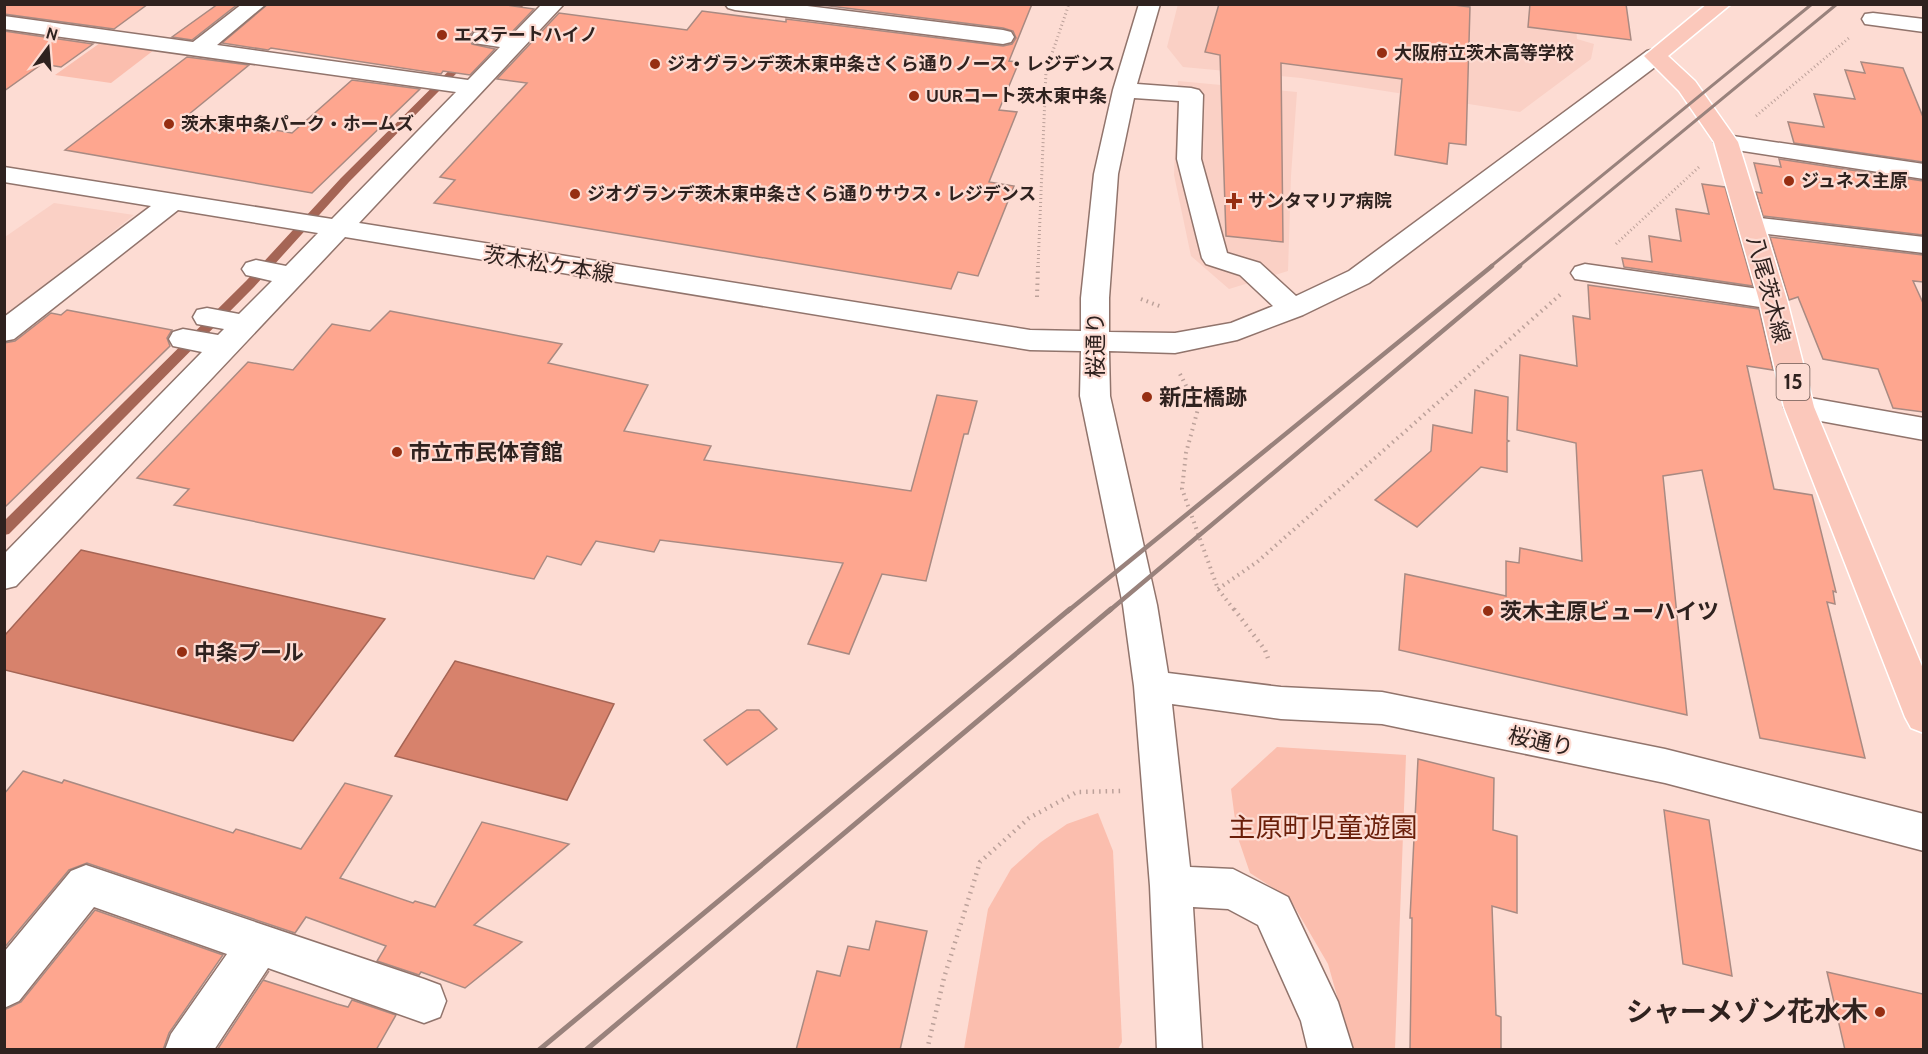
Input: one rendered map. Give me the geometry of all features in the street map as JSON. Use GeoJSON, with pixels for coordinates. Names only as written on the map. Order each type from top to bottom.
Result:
{"type":"FeatureCollection","features":[{"type":"Feature","properties":{"kind":"main road"},"geometry":{"type":"LineString","coordinates":[[1655,56],[1715,6]]}},
{"type":"Feature","properties":{"kind":"main road","name":"八尾茨木線"},"geometry":{"type":"LineString","coordinates":[[1655,56],[1687,86],[1726,142],[1773,300],[1799,407],[1923,717]]}},
{"type":"Feature","properties":{"kind":"street"},"geometry":{"type":"LineString","coordinates":[[198,50],[256,4]]}},
{"type":"Feature","properties":{"kind":"street"},"geometry":{"type":"LineString","coordinates":[[4,576],[293,276],[315,225],[455,86],[517,43],[554,4]]}},
{"type":"Feature","properties":{"kind":"street"},"geometry":{"type":"LineString","coordinates":[[735,4],[1003,37]]}},
{"type":"Feature","properties":{"kind":"street","name":"桜通り"},"geometry":{"type":"LineString","coordinates":[[1150,4],[1124,90],[1106,174],[1095,298],[1095,396],[1140,605],[1152,686],[1172,886],[1180,1050]]}},
{"type":"Feature","properties":{"kind":"street"},"geometry":{"type":"LineString","coordinates":[[1873,19],[1923,26]]}},
{"type":"Feature","properties":{"kind":"street"},"geometry":{"type":"LineString","coordinates":[[4,22],[455,86]]}},
{"type":"Feature","properties":{"kind":"street"},"geometry":{"type":"LineString","coordinates":[[482,38],[517,43]]}},
{"type":"Feature","properties":{"kind":"street","name":"茨木松ケ本線"},"geometry":{"type":"LineString","coordinates":[[4,174],[963,331],[1030,340],[1175,343],[1237,331],[1293,309],[1359,277],[1655,56]]}},
{"type":"Feature","properties":{"kind":"street"},"geometry":{"type":"LineString","coordinates":[[1124,90],[1191,95],[1189,159],[1215,258],[1250,269],[1293,309]]}},
{"type":"Feature","properties":{"kind":"street"},"geometry":{"type":"LineString","coordinates":[[1726,142],[1923,172]]}},
{"type":"Feature","properties":{"kind":"street"},"geometry":{"type":"LineString","coordinates":[[4,332],[172,201]]}},
{"type":"Feature","properties":{"kind":"street"},"geometry":{"type":"LineString","coordinates":[[1751,225],[1923,245]]}},
{"type":"Feature","properties":{"kind":"street"},"geometry":{"type":"LineString","coordinates":[[256,269],[293,276]]}},
{"type":"Feature","properties":{"kind":"street"},"geometry":{"type":"LineString","coordinates":[[1585,273],[1773,300]]}},
{"type":"Feature","properties":{"kind":"street"},"geometry":{"type":"LineString","coordinates":[[207,317],[246,324]]}},
{"type":"Feature","properties":{"kind":"street"},"geometry":{"type":"LineString","coordinates":[[175,348],[216,356]]}},
{"type":"Feature","properties":{"kind":"street"},"geometry":{"type":"LineString","coordinates":[[1799,407],[1923,429]]}},
{"type":"Feature","properties":{"kind":"street","name":"桜通り"},"geometry":{"type":"LineString","coordinates":[[1152,686],[1281,703],[1382,708],[1665,766],[1923,833]]}},
{"type":"Feature","properties":{"kind":"street"},"geometry":{"type":"LineString","coordinates":[[4,986],[86,885],[424,1001]]}},
{"type":"Feature","properties":{"kind":"street"},"geometry":{"type":"LineString","coordinates":[[1172,886],[1233,889],[1273,911],[1322,1018],[1331,1050]]}},
{"type":"Feature","properties":{"kind":"street"},"geometry":{"type":"LineString","coordinates":[[187,1050],[259,944]]}},
{"type":"Feature","properties":{"kind":"path"},"geometry":{"type":"LineString","coordinates":[[1037,297],[1046,71],[1069,4]]}},
{"type":"Feature","properties":{"kind":"path"},"geometry":{"type":"LineString","coordinates":[[1177,369],[1198,409],[1186,453],[1182,489],[1218,589],[1257,562],[1585,273],[1726,142],[1873,19]]}},
{"type":"Feature","properties":{"kind":"path"},"geometry":{"type":"LineString","coordinates":[[1141,299],[1173,311]]}},
{"type":"Feature","properties":{"kind":"path"},"geometry":{"type":"LineString","coordinates":[[927,1050],[944,978],[980,861],[1029,818],[1077,792],[1102,792]]}},
{"type":"Feature","properties":{"kind":"shaded area","name":"大阪府立茨木高等学校"},"geometry":{"type":"Polygon","coordinates":[[[1178,4],[1574,5],[1577,39],[1594,44],[1591,59],[1520,112],[1301,78],[1183,67],[1167,47],[1178,4]]]}},
{"type":"Feature","properties":{"kind":"shaded area","name":"サンタマリア病院"},"geometry":{"type":"Polygon","coordinates":[[[1178,81],[1297,92],[1288,271],[1229,289],[1191,256],[1174,175],[1178,81]]]}},
{"type":"Feature","properties":{"kind":"shaded area"},"geometry":{"type":"Polygon","coordinates":[[[54,203],[134,215],[5,317],[5,237],[54,203]]]}},
{"type":"Feature","properties":{"kind":"shaded area","name":"中条プール"},"geometry":{"type":"Polygon","coordinates":[[[81,550],[385,619],[293,741],[5,670],[5,635],[81,550]]]}},
{"type":"Feature","properties":{"kind":"shaded area"},"geometry":{"type":"Polygon","coordinates":[[[455,661],[614,704],[567,800],[395,756],[455,661]]]}},
{"type":"Feature","properties":{"kind":"green space"},"geometry":{"type":"Polygon","coordinates":[[[100,43],[154,50],[111,83],[55,75],[100,43]]]}},
{"type":"Feature","properties":{"kind":"green space","name":"主原町児童遊園"},"geometry":{"type":"Polygon","coordinates":[[[1277,747],[1406,755],[1395,1049],[1352,1049],[1328,964],[1290,899],[1250,873],[1237,835],[1231,789],[1277,747]]]}},
{"type":"Feature","properties":{"kind":"green space"},"geometry":{"type":"Polygon","coordinates":[[[1098,813],[1113,851],[1122,1042],[1118,1049],[964,1049],[988,909],[1011,869],[1041,842],[1067,824],[1098,813]]]}},
{"type":"Feature","properties":{"kind":"building"},"geometry":{"type":"Polygon","coordinates":[[[4,4],[148,4],[114,29],[4,14],[4,4]]]}},
{"type":"Feature","properties":{"kind":"building"},"geometry":{"type":"Polygon","coordinates":[[[218,4],[238,4],[192,40],[172,37],[218,4]]]}},
{"type":"Feature","properties":{"kind":"building"},"geometry":{"type":"Polygon","coordinates":[[[268,4],[500,4],[534,9],[510,34],[482,29],[472,32],[469,37],[472,44],[495,49],[470,75],[443,71],[441,74],[271,48],[268,50],[222,43],[268,4]]]}},
{"type":"Feature","properties":{"kind":"building"},"geometry":{"type":"Polygon","coordinates":[[[814,4],[1032,4],[1009,61],[1019,62],[999,110],[1017,112],[989,182],[1014,186],[978,276],[958,272],[951,289],[434,203],[455,180],[440,177],[527,83],[497,79],[559,13],[687,30],[702,11],[1003,46],[1012,44],[1016,38],[1013,31],[1003,28],[814,4]]]}},
{"type":"Feature","properties":{"kind":"building"},"geometry":{"type":"Polygon","coordinates":[[[1219,4],[1446,4],[1470,7],[1466,145],[1449,143],[1447,164],[1395,155],[1402,79],[1281,63],[1283,242],[1226,236],[1220,55],[1205,52],[1219,4]]]}},
{"type":"Feature","properties":{"kind":"building"},"geometry":{"type":"Polygon","coordinates":[[[1530,4],[1626,4],[1631,40],[1528,27],[1530,4]]]}},
{"type":"Feature","properties":{"kind":"building"},"geometry":{"type":"Polygon","coordinates":[[[4,31],[93,44],[61,67],[42,64],[4,91],[4,31]]]}},
{"type":"Feature","properties":{"kind":"building","name":"茨木東中条パーク・ホームズ"},"geometry":{"type":"Polygon","coordinates":[[[187,57],[249,65],[188,115],[292,133],[352,80],[420,89],[312,193],[65,150],[187,57]]]}},
{"type":"Feature","properties":{"kind":"building"},"geometry":{"type":"Polygon","coordinates":[[[1861,62],[1903,68],[1923,117],[1923,162],[1794,143],[1788,122],[1824,127],[1814,94],[1855,99],[1845,70],[1865,73],[1861,62]]]}},
{"type":"Feature","properties":{"kind":"building"},"geometry":{"type":"Polygon","coordinates":[[[1779,159],[1923,181],[1923,235],[1763,216],[1756,192],[1762,193],[1754,163],[1781,167],[1779,159]]]}},
{"type":"Feature","properties":{"kind":"building"},"geometry":{"type":"Polygon","coordinates":[[[1702,184],[1725,187],[1753,286],[1624,267],[1622,258],[1652,262],[1649,236],[1681,241],[1676,209],[1709,214],[1702,184]]]}},
{"type":"Feature","properties":{"kind":"building"},"geometry":{"type":"Polygon","coordinates":[[[1770,237],[1923,255],[1923,282],[1913,281],[1923,303],[1923,412],[1893,408],[1878,369],[1823,359],[1798,297],[1789,300],[1770,237]]]}},
{"type":"Feature","properties":{"kind":"building"},"geometry":{"type":"Polygon","coordinates":[[[1588,285],[1759,309],[1773,370],[1747,366],[1774,489],[1812,495],[1836,592],[1833,591],[1835,604],[1827,602],[1865,758],[1760,738],[1702,470],[1663,476],[1687,715],[1399,650],[1405,574],[1506,596],[1506,561],[1519,563],[1520,548],[1582,561],[1576,443],[1517,430],[1520,355],[1577,366],[1573,316],[1590,319],[1588,285]]]}},
{"type":"Feature","properties":{"kind":"building"},"geometry":{"type":"Polygon","coordinates":[[[67,310],[172,330],[167,338],[170,346],[4,508],[4,343],[15,341],[51,313],[61,315],[67,310]]]}},
{"type":"Feature","properties":{"kind":"building","name":"市立市民体育館"},"geometry":{"type":"Polygon","coordinates":[[[390,311],[562,344],[548,363],[648,385],[624,431],[711,446],[704,460],[911,491],[937,395],[977,401],[968,434],[964,434],[926,581],[882,574],[849,654],[808,644],[843,563],[660,540],[654,552],[596,541],[581,565],[547,556],[534,579],[174,505],[189,489],[137,478],[248,362],[293,370],[332,324],[370,331],[390,311]]]}},
{"type":"Feature","properties":{"kind":"building"},"geometry":{"type":"Polygon","coordinates":[[[1475,390],[1508,397],[1507,472],[1481,467],[1417,527],[1375,500],[1431,451],[1433,425],[1472,433],[1475,390]]]}},
{"type":"Feature","properties":{"kind":"building"},"geometry":{"type":"Polygon","coordinates":[[[747,710],[759,710],[777,729],[727,765],[704,740],[747,710]]]}},
{"type":"Feature","properties":{"kind":"building"},"geometry":{"type":"Polygon","coordinates":[[[1418,759],[1494,778],[1493,830],[1517,836],[1517,913],[1492,906],[1496,1015],[1501,1017],[1501,1050],[1410,1050],[1412,918],[1410,918],[1418,759]]]}},
{"type":"Feature","properties":{"kind":"building"},"geometry":{"type":"Polygon","coordinates":[[[23,771],[62,783],[64,780],[233,833],[236,829],[301,849],[345,783],[392,796],[340,878],[413,903],[415,901],[435,907],[482,822],[569,844],[474,925],[522,942],[465,988],[421,972],[419,975],[377,961],[386,946],[306,917],[295,933],[87,863],[69,870],[4,948],[4,794],[23,771]]]}},
{"type":"Feature","properties":{"kind":"building"},"geometry":{"type":"Polygon","coordinates":[[[1664,810],[1709,820],[1732,976],[1683,964],[1664,810]]]}},
{"type":"Feature","properties":{"kind":"building"},"geometry":{"type":"Polygon","coordinates":[[[95,910],[223,955],[169,1033],[163,1050],[4,1050],[4,1010],[21,1002],[95,910]]]}},
{"type":"Feature","properties":{"kind":"building"},"geometry":{"type":"Polygon","coordinates":[[[876,921],[927,931],[900,1050],[796,1050],[817,971],[840,976],[848,946],[869,950],[876,921]]]}},
{"type":"Feature","properties":{"kind":"building","name":"シャーメゾン花水木"},"geometry":{"type":"Polygon","coordinates":[[[1827,972],[1923,994],[1923,1050],[1845,1050],[1827,972]]]}},
{"type":"Feature","properties":{"kind":"building"},"geometry":{"type":"Polygon","coordinates":[[[263,980],[348,1007],[352,1000],[396,1015],[376,1050],[217,1050],[263,980]]]}},
{"type":"Feature","properties":{"kind":"waterway"},"geometry":{"type":"LineString","coordinates":[[4,530],[250,284],[345,180],[521,4]]}},
{"type":"Feature","properties":{"kind":"railway"},"geometry":{"type":"LineString","coordinates":[[1490,267],[1812,4]]}},
{"type":"Feature","properties":{"kind":"railway"},"geometry":{"type":"LineString","coordinates":[[1518,267],[1837,4]]}},
{"type":"Feature","properties":{"kind":"railway"},"geometry":{"type":"LineString","coordinates":[[1068,611],[1492,266]]}},
{"type":"Feature","properties":{"kind":"railway"},"geometry":{"type":"LineString","coordinates":[[1109,611],[1520,266]]}},
{"type":"Feature","properties":{"kind":"railway"},"geometry":{"type":"LineString","coordinates":[[539,1050],[1070,609]]}},
{"type":"Feature","properties":{"kind":"railway"},"geometry":{"type":"LineString","coordinates":[[586,1050],[1111,609]]}},
{"type":"Feature","properties":{"kind":"place","name":"エステートハイノ"},"geometry":{"type":"Point","coordinates":[442,35]}},
{"type":"Feature","properties":{"kind":"place","name":"大阪府立茨木高等学校"},"geometry":{"type":"Point","coordinates":[1382,53]}},
{"type":"Feature","properties":{"kind":"place","name":"ジオグランデ茨木東中条さくら通りノース・レジデンス"},"geometry":{"type":"Point","coordinates":[655,64]}},
{"type":"Feature","properties":{"kind":"place","name":"UURコート茨木東中条"},"geometry":{"type":"Point","coordinates":[914,96]}},
{"type":"Feature","properties":{"kind":"place","name":"茨木東中条パーク・ホームズ"},"geometry":{"type":"Point","coordinates":[169,124]}},
{"type":"Feature","properties":{"kind":"place","name":"ジュネス主原"},"geometry":{"type":"Point","coordinates":[1789,181]}},
{"type":"Feature","properties":{"kind":"place","name":"ジオグランデ茨木東中条さくら通りサウス・レジデンス"},"geometry":{"type":"Point","coordinates":[575,194]}},
{"type":"Feature","properties":{"kind":"place","name":"サンタマリア病院"},"geometry":{"type":"Point","coordinates":[1234,201]}},
{"type":"Feature","properties":{"kind":"place","name":"新庄橋跡"},"geometry":{"type":"Point","coordinates":[1147,397]}},
{"type":"Feature","properties":{"kind":"place","name":"市立市民体育館"},"geometry":{"type":"Point","coordinates":[397,452]}},
{"type":"Feature","properties":{"kind":"place","name":"茨木主原ビューハイツ"},"geometry":{"type":"Point","coordinates":[1488,611]}},
{"type":"Feature","properties":{"kind":"place","name":"中条プール"},"geometry":{"type":"Point","coordinates":[182,652]}},
{"type":"Feature","properties":{"kind":"place","name":"シャーメゾン花水木"},"geometry":{"type":"Point","coordinates":[1880,1012]}}]}
